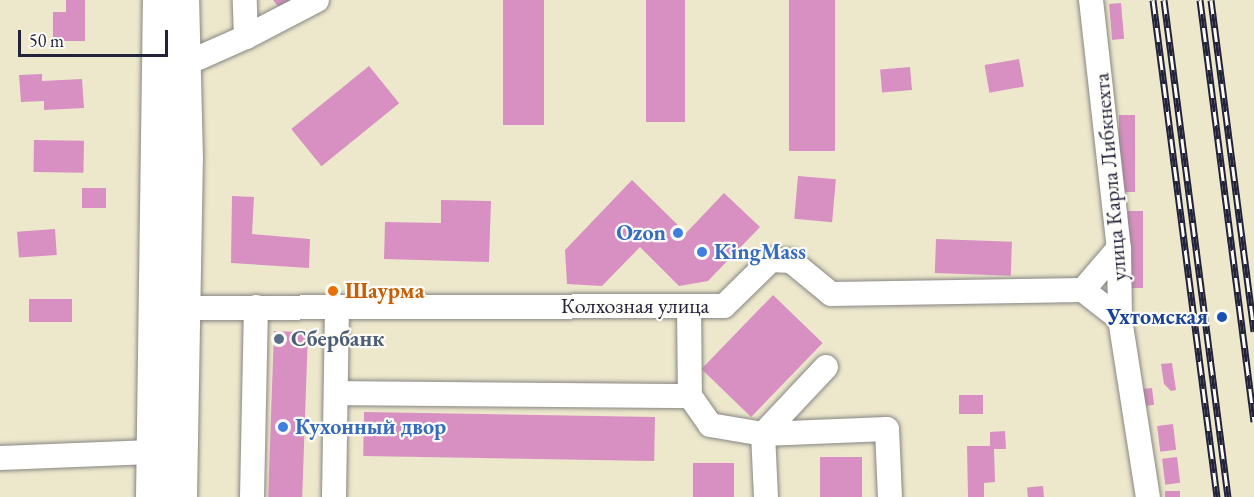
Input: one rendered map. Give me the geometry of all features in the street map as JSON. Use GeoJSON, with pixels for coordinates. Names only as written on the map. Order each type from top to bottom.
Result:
{"type":"FeatureCollection","features":[{"type":"Feature","properties":{"kind":"main road"},"geometry":{"type":"LineString","coordinates":[[159,0],[170,308],[181,497]]}},
{"type":"Feature","properties":{"kind":"main road"},"geometry":{"type":"LineString","coordinates":[[152,497],[152,452],[170,308],[185,64],[183,0]]}},
{"type":"Feature","properties":{"kind":"street"},"geometry":{"type":"LineString","coordinates":[[244,0],[246,37]]}},
{"type":"Feature","properties":{"kind":"street"},"geometry":{"type":"LineString","coordinates":[[185,64],[246,37],[318,0]]}},
{"type":"Feature","properties":{"kind":"street","name":"улица Карла Либкнехта"},"geometry":{"type":"LineString","coordinates":[[1091,0],[1119,248],[1120,319],[1148,497]]}},
{"type":"Feature","properties":{"kind":"street"},"geometry":{"type":"LineString","coordinates":[[1119,248],[1083,290],[1120,319]]}},
{"type":"Feature","properties":{"kind":"street","name":"Колхозная улица"},"geometry":{"type":"LineString","coordinates":[[170,308],[689,306],[732,303],[771,260],[791,261],[831,294],[1083,290]]}},
{"type":"Feature","properties":{"kind":"street"},"geometry":{"type":"LineString","coordinates":[[689,306],[690,396],[710,425],[763,434],[887,429],[890,497]]}},
{"type":"Feature","properties":{"kind":"street"},"geometry":{"type":"LineString","coordinates":[[252,497],[256,307]]}},
{"type":"Feature","properties":{"kind":"street"},"geometry":{"type":"LineString","coordinates":[[334,497],[337,307]]}},
{"type":"Feature","properties":{"kind":"street"},"geometry":{"type":"LineString","coordinates":[[766,497],[763,434],[826,367]]}},
{"type":"Feature","properties":{"kind":"street"},"geometry":{"type":"LineString","coordinates":[[337,393],[690,396]]}},
{"type":"Feature","properties":{"kind":"street"},"geometry":{"type":"LineString","coordinates":[[0,458],[152,452]]}},
{"type":"Feature","properties":{"kind":"building"},"geometry":{"type":"Polygon","coordinates":[[[66,0],[85,0],[85,41],[53,41],[53,12],[66,12],[66,0]]]}},
{"type":"Feature","properties":{"kind":"building"},"geometry":{"type":"Polygon","coordinates":[[[273,0],[297,0],[281,10],[273,0]]]}},
{"type":"Feature","properties":{"kind":"building"},"geometry":{"type":"Polygon","coordinates":[[[503,0],[544,0],[544,125],[503,125],[503,0]]]}},
{"type":"Feature","properties":{"kind":"building"},"geometry":{"type":"Polygon","coordinates":[[[646,0],[685,0],[685,122],[646,122],[646,0]]]}},
{"type":"Feature","properties":{"kind":"building"},"geometry":{"type":"Polygon","coordinates":[[[789,0],[835,0],[835,151],[789,151],[789,0]]]}},
{"type":"Feature","properties":{"kind":"building"},"geometry":{"type":"Polygon","coordinates":[[[1121,3],[1124,39],[1112,40],[1109,4],[1121,3]]]}},
{"type":"Feature","properties":{"kind":"building"},"geometry":{"type":"Polygon","coordinates":[[[1019,59],[1024,87],[989,93],[985,65],[1019,59]]]}},
{"type":"Feature","properties":{"kind":"building"},"geometry":{"type":"Polygon","coordinates":[[[369,66],[399,103],[321,166],[291,129],[369,66]]]}},
{"type":"Feature","properties":{"kind":"building"},"geometry":{"type":"Polygon","coordinates":[[[910,67],[912,90],[882,93],[880,70],[910,67]]]}},
{"type":"Feature","properties":{"kind":"building"},"geometry":{"type":"Polygon","coordinates":[[[42,74],[42,81],[82,79],[84,108],[44,110],[44,101],[21,102],[19,75],[42,74]]]}},
{"type":"Feature","properties":{"kind":"building"},"geometry":{"type":"Polygon","coordinates":[[[1119,115],[1135,115],[1135,192],[1119,192],[1119,115]]]}},
{"type":"Feature","properties":{"kind":"building"},"geometry":{"type":"Polygon","coordinates":[[[34,140],[84,141],[83,173],[33,172],[34,140]]]}},
{"type":"Feature","properties":{"kind":"building"},"geometry":{"type":"Polygon","coordinates":[[[798,176],[836,179],[832,222],[794,219],[798,176]]]}},
{"type":"Feature","properties":{"kind":"building"},"geometry":{"type":"Polygon","coordinates":[[[632,180],[686,233],[724,193],[760,227],[708,281],[679,286],[640,247],[602,286],[567,284],[565,250],[632,180]]]}},
{"type":"Feature","properties":{"kind":"building"},"geometry":{"type":"Polygon","coordinates":[[[82,188],[106,188],[106,208],[82,208],[82,188]]]}},
{"type":"Feature","properties":{"kind":"building"},"geometry":{"type":"Polygon","coordinates":[[[232,196],[254,197],[252,234],[310,239],[309,268],[231,263],[232,196]]]}},
{"type":"Feature","properties":{"kind":"building"},"geometry":{"type":"Polygon","coordinates":[[[441,200],[491,201],[489,262],[384,259],[385,222],[441,223],[441,200]]]}},
{"type":"Feature","properties":{"kind":"building"},"geometry":{"type":"Polygon","coordinates":[[[1128,211],[1143,211],[1143,288],[1128,288],[1128,211]]]}},
{"type":"Feature","properties":{"kind":"building"},"geometry":{"type":"Polygon","coordinates":[[[55,229],[57,255],[19,258],[17,232],[55,229]]]}},
{"type":"Feature","properties":{"kind":"building"},"geometry":{"type":"Polygon","coordinates":[[[936,239],[1012,242],[1011,276],[935,273],[936,239]]]}},
{"type":"Feature","properties":{"kind":"building"},"geometry":{"type":"Polygon","coordinates":[[[773,295],[823,343],[751,417],[701,369],[773,295]]]}},
{"type":"Feature","properties":{"kind":"building"},"geometry":{"type":"Polygon","coordinates":[[[29,299],[72,299],[72,322],[29,322],[29,299]]]}},
{"type":"Feature","properties":{"kind":"building"},"geometry":{"type":"Polygon","coordinates":[[[274,331],[308,332],[302,497],[268,497],[274,331]]]}},
{"type":"Feature","properties":{"kind":"building"},"geometry":{"type":"Polygon","coordinates":[[[1172,363],[1176,390],[1171,391],[1164,384],[1161,364],[1172,363]]]}},
{"type":"Feature","properties":{"kind":"building"},"geometry":{"type":"Polygon","coordinates":[[[1152,388],[1154,405],[1145,406],[1143,389],[1152,388]]]}},
{"type":"Feature","properties":{"kind":"building"},"geometry":{"type":"Polygon","coordinates":[[[959,395],[983,395],[983,414],[959,414],[959,395]]]}},
{"type":"Feature","properties":{"kind":"building"},"geometry":{"type":"Polygon","coordinates":[[[364,412],[655,417],[654,461],[363,456],[364,412]]]}},
{"type":"Feature","properties":{"kind":"building"},"geometry":{"type":"Polygon","coordinates":[[[1173,424],[1176,450],[1160,452],[1157,426],[1173,424]]]}},
{"type":"Feature","properties":{"kind":"building"},"geometry":{"type":"Polygon","coordinates":[[[1005,431],[1006,449],[994,449],[995,482],[984,483],[984,497],[968,497],[967,446],[990,446],[990,432],[1005,431]]]}},
{"type":"Feature","properties":{"kind":"building"},"geometry":{"type":"Polygon","coordinates":[[[820,457],[862,457],[862,497],[820,497],[820,457]]]}},
{"type":"Feature","properties":{"kind":"building"},"geometry":{"type":"Polygon","coordinates":[[[1177,457],[1180,483],[1165,485],[1162,459],[1177,457]]]}},
{"type":"Feature","properties":{"kind":"building"},"geometry":{"type":"Polygon","coordinates":[[[693,463],[734,463],[734,497],[693,497],[693,463]]]}},
{"type":"Feature","properties":{"kind":"building"},"geometry":{"type":"Polygon","coordinates":[[[1043,486],[1044,497],[1028,497],[1027,487],[1043,486]]]}},
{"type":"Feature","properties":{"kind":"building"},"geometry":{"type":"Polygon","coordinates":[[[1165,491],[1180,491],[1180,497],[1165,497],[1165,491]]]}},
{"type":"Feature","properties":{"kind":"railway"},"geometry":{"type":"LineString","coordinates":[[1153,0],[1217,497]]}},
{"type":"Feature","properties":{"kind":"railway"},"geometry":{"type":"LineString","coordinates":[[1164,0],[1228,497]]}},
{"type":"Feature","properties":{"kind":"railway"},"geometry":{"type":"LineString","coordinates":[[1200,0],[1254,422]]}},
{"type":"Feature","properties":{"kind":"railway"},"geometry":{"type":"LineString","coordinates":[[1211,0],[1254,331]]}},
{"type":"Feature","properties":{"kind":"place","name":"Ozon"},"geometry":{"type":"Point","coordinates":[678,233]}},
{"type":"Feature","properties":{"kind":"place","name":"KingMass"},"geometry":{"type":"Point","coordinates":[702,252]}},
{"type":"Feature","properties":{"kind":"place","name":"Шаурма"},"geometry":{"type":"Point","coordinates":[333,291]}},
{"type":"Feature","properties":{"kind":"place","name":"Ухтомская"},"geometry":{"type":"Point","coordinates":[1222,317]}},
{"type":"Feature","properties":{"kind":"place","name":"Сбербанк"},"geometry":{"type":"Point","coordinates":[279,339]}},
{"type":"Feature","properties":{"kind":"place","name":"Кухонный двор"},"geometry":{"type":"Point","coordinates":[283,427]}}]}
